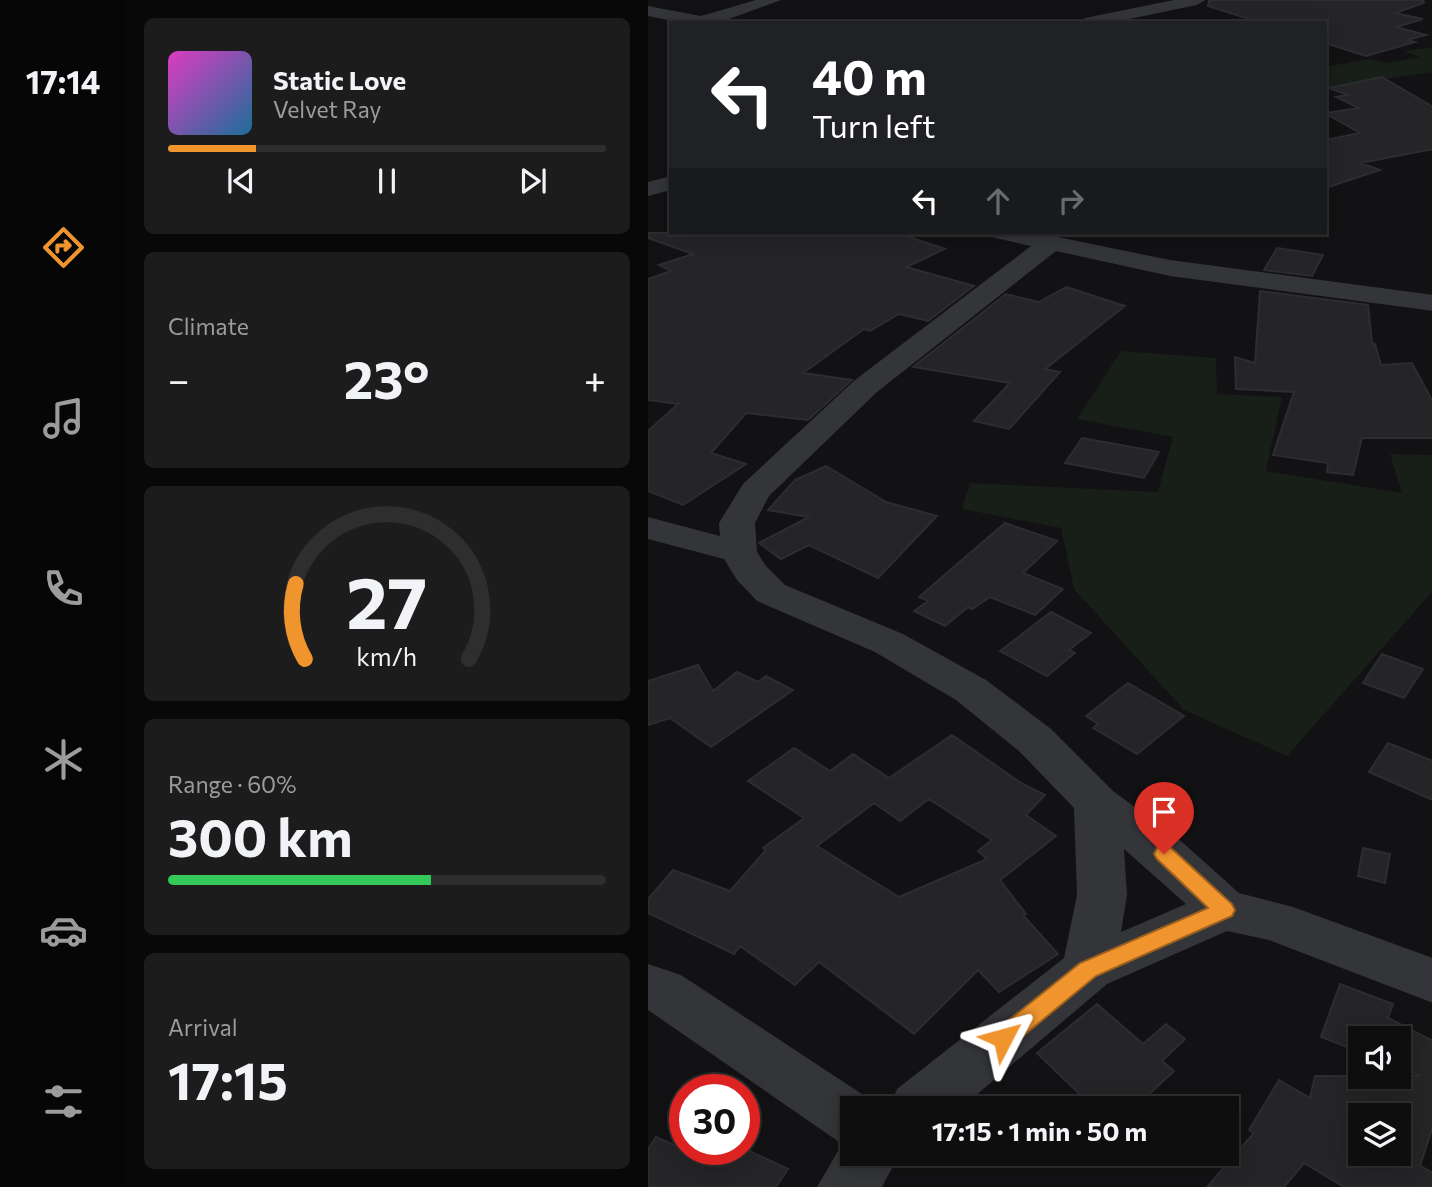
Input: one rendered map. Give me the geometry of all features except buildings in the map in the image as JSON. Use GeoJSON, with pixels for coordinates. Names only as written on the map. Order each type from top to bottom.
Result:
{"type":"FeatureCollection","features":[{"type":"Feature","properties":{"kind":"street"},"geometry":{"type":"LineString","coordinates":[[709,21],[773,0]]}},
{"type":"Feature","properties":{"kind":"street"},"geometry":{"type":"LineString","coordinates":[[1094,21],[1197,0]]}},
{"type":"Feature","properties":{"kind":"street"},"geometry":{"type":"LineString","coordinates":[[648,11],[701,21]]}},
{"type":"Feature","properties":{"kind":"street"},"geometry":{"type":"LineString","coordinates":[[648,190],[669,184]]}},
{"type":"Feature","properties":{"kind":"street"},"geometry":{"type":"LineString","coordinates":[[1013,235],[1183,270],[1433,303]]}},
{"type":"Feature","properties":{"kind":"street"},"geometry":{"type":"LineString","coordinates":[[1051,243],[866,386],[755,491],[737,523],[739,552],[750,572],[771,593],[889,643],[971,690],[1035,740],[1097,803],[1164,854],[1224,910],[1274,921],[1433,981]]}},
{"type":"Feature","properties":{"kind":"street"},"geometry":{"type":"LineString","coordinates":[[648,528],[739,552]]}},
{"type":"Feature","properties":{"kind":"street"},"geometry":{"type":"LineString","coordinates":[[1088,969],[1102,895],[1097,803]]}},
{"type":"Feature","properties":{"kind":"street"},"geometry":{"type":"LineString","coordinates":[[933,1096],[1088,969],[1224,910]]}},
{"type":"Feature","properties":{"kind":"street"},"geometry":{"type":"LineString","coordinates":[[648,986],[662,991],[840,1112]]}},
{"type":"Feature","properties":{"kind":"street"},"geometry":{"type":"LineString","coordinates":[[848,1187],[862,1166]]}},
{"type":"Feature","properties":{"kind":"shaded area"},"geometry":{"type":"Polygon","coordinates":[[[1432,47],[1432,72],[1327,88],[1327,68],[1330,66],[1370,59],[1387,63],[1419,57],[1404,51],[1432,47]]]}},
{"type":"Feature","properties":{"kind":"shaded area"},"geometry":{"type":"Polygon","coordinates":[[[1121,351],[1216,358],[1217,394],[1282,397],[1266,471],[1402,493],[1390,454],[1432,455],[1432,592],[1287,756],[1184,710],[1074,589],[1061,528],[962,509],[970,483],[1158,492],[1173,437],[1077,419],[1121,351]]]}},
{"type":"Feature","properties":{"kind":"route"},"geometry":{"type":"LineString","coordinates":[[1003,1038],[1088,969],[1224,910],[1164,854]]}}]}
